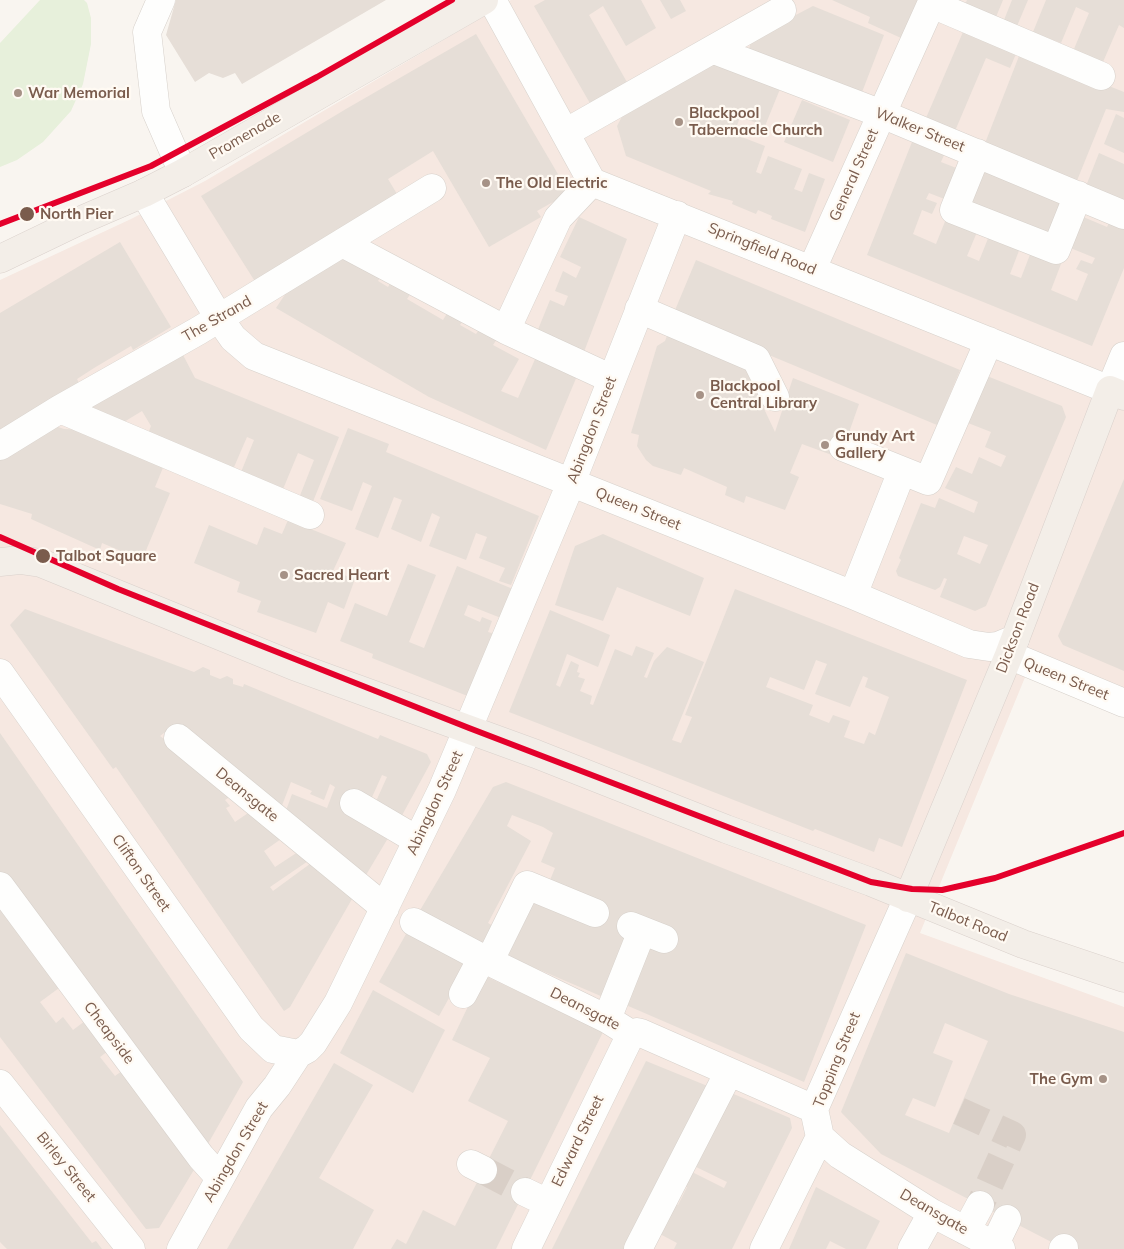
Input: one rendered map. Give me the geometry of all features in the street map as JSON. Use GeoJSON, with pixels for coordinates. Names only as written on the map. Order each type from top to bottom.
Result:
{"type":"FeatureCollection","features":[{"type":"Feature","properties":{"kind":"main road","name":"Promenade"},"geometry":{"type":"LineString","coordinates":[[0,259],[79,221],[144,193],[183,173],[484,0]]}},
{"type":"Feature","properties":{"kind":"main road","name":"Dickson Road"},"geometry":{"type":"LineString","coordinates":[[908,898],[1117,393]]}},
{"type":"Feature","properties":{"kind":"main road","name":"Talbot Road"},"geometry":{"type":"LineString","coordinates":[[0,562],[20,560],[40,563],[294,666],[469,728],[1023,944],[1124,978]]}},
{"type":"Feature","properties":{"kind":"street"},"geometry":{"type":"LineString","coordinates":[[161,0],[147,32],[156,111],[183,173]]}},
{"type":"Feature","properties":{"kind":"street"},"geometry":{"type":"LineString","coordinates":[[492,0],[592,182],[558,218],[506,330]]}},
{"type":"Feature","properties":{"kind":"street"},"geometry":{"type":"LineString","coordinates":[[933,2],[1100,76]]}},
{"type":"Feature","properties":{"kind":"street","name":"General Street"},"geometry":{"type":"LineString","coordinates":[[812,269],[933,2]]}},
{"type":"Feature","properties":{"kind":"street"},"geometry":{"type":"LineString","coordinates":[[565,133],[782,10]]}},
{"type":"Feature","properties":{"kind":"street","name":"Walker Street"},"geometry":{"type":"LineString","coordinates":[[714,50],[882,114],[1124,215]]}},
{"type":"Feature","properties":{"kind":"street"},"geometry":{"type":"LineString","coordinates":[[976,153],[954,210],[1056,250],[1078,195]]}},
{"type":"Feature","properties":{"kind":"street","name":"Springfield Road"},"geometry":{"type":"LineString","coordinates":[[592,182],[1117,393]]}},
{"type":"Feature","properties":{"kind":"street","name":"The Strand"},"geometry":{"type":"LineString","coordinates":[[0,446],[60,409],[344,244],[432,188]]}},
{"type":"Feature","properties":{"kind":"street","name":"Queen Street"},"geometry":{"type":"LineString","coordinates":[[144,193],[219,318],[233,338],[254,356],[853,595],[969,644],[989,647],[1012,647],[1124,703]]}},
{"type":"Feature","properties":{"kind":"street","name":"Abingdon Street"},"geometry":{"type":"LineString","coordinates":[[182,1249],[259,1108],[277,1086],[298,1054],[313,1043],[338,1003],[385,908],[469,728],[503,641],[571,483],[677,215]]}},
{"type":"Feature","properties":{"kind":"street"},"geometry":{"type":"LineString","coordinates":[[344,244],[506,330],[612,379]]}},
{"type":"Feature","properties":{"kind":"street"},"geometry":{"type":"LineString","coordinates":[[639,309],[756,359],[775,397]]}},
{"type":"Feature","properties":{"kind":"street"},"geometry":{"type":"LineString","coordinates":[[843,447],[928,481],[989,341]]}},
{"type":"Feature","properties":{"kind":"street","name":"Dickson Road"},"geometry":{"type":"LineString","coordinates":[[1117,393],[1124,356]]}},
{"type":"Feature","properties":{"kind":"street"},"geometry":{"type":"LineString","coordinates":[[60,409],[310,515]]}},
{"type":"Feature","properties":{"kind":"street"},"geometry":{"type":"LineString","coordinates":[[853,595],[902,471]]}},
{"type":"Feature","properties":{"kind":"street","name":"Clifton Street"},"geometry":{"type":"LineString","coordinates":[[0,673],[251,1028],[273,1049],[298,1054]]}},
{"type":"Feature","properties":{"kind":"street","name":"Deansgate"},"geometry":{"type":"LineString","coordinates":[[178,738],[385,908]]}},
{"type":"Feature","properties":{"kind":"street"},"geometry":{"type":"LineString","coordinates":[[354,802],[417,840]]}},
{"type":"Feature","properties":{"kind":"street"},"geometry":{"type":"LineString","coordinates":[[463,994],[486,960],[527,885],[596,913]]}},
{"type":"Feature","properties":{"kind":"street","name":"Cheapside"},"geometry":{"type":"LineString","coordinates":[[0,886],[201,1157],[220,1178]]}},
{"type":"Feature","properties":{"kind":"street","name":"Topping Street"},"geometry":{"type":"LineString","coordinates":[[820,1137],[814,1109],[908,898]]}},
{"type":"Feature","properties":{"kind":"street","name":"Deansgate"},"geometry":{"type":"LineString","coordinates":[[414,922],[486,960],[607,1019],[631,1034],[637,1032],[814,1109]]}},
{"type":"Feature","properties":{"kind":"street"},"geometry":{"type":"LineString","coordinates":[[607,1019],[646,932]]}},
{"type":"Feature","properties":{"kind":"street","name":"Edward Street"},"geometry":{"type":"LineString","coordinates":[[526,1249],[536,1197],[631,1034]]}},
{"type":"Feature","properties":{"kind":"street"},"geometry":{"type":"LineString","coordinates":[[638,1249],[729,1072]]}},
{"type":"Feature","properties":{"kind":"street","name":"Birley Street"},"geometry":{"type":"LineString","coordinates":[[0,1084],[132,1249]]}},
{"type":"Feature","properties":{"kind":"street"},"geometry":{"type":"LineString","coordinates":[[764,1249],[820,1137]]}},
{"type":"Feature","properties":{"kind":"street","name":"Deansgate"},"geometry":{"type":"LineString","coordinates":[[820,1137],[840,1155],[932,1213],[997,1247]]}},
{"type":"Feature","properties":{"kind":"street"},"geometry":{"type":"LineString","coordinates":[[966,1231],[980,1205]]}},
{"type":"Feature","properties":{"kind":"street"},"geometry":{"type":"LineString","coordinates":[[912,1249],[932,1213]]}},
{"type":"Feature","properties":{"kind":"street"},"geometry":{"type":"LineString","coordinates":[[997,1247],[1007,1219]]}},
{"type":"Feature","properties":{"kind":"shaded area"},"geometry":{"type":"Polygon","coordinates":[[[511,0],[1124,0],[1124,705],[1028,670],[920,933],[1124,1007],[1124,1249],[0,1249],[0,280],[131,219],[205,181],[511,0]]]}},
{"type":"Feature","properties":{"kind":"green space"},"geometry":{"type":"Polygon","coordinates":[[[40,0],[84,0],[87,3],[91,18],[91,44],[83,84],[71,111],[43,142],[17,160],[0,167],[0,43],[40,0]]]}},
{"type":"Feature","properties":{"kind":"building"},"geometry":{"type":"Polygon","coordinates":[[[176,0],[386,0],[242,84],[235,73],[223,78],[209,73],[195,82],[166,35],[176,0]]]}},
{"type":"Feature","properties":{"kind":"building"},"geometry":{"type":"Polygon","coordinates":[[[545,0],[641,0],[656,28],[626,46],[603,6],[589,15],[628,84],[591,105],[534,6],[545,0]]]}},
{"type":"Feature","properties":{"kind":"building"},"geometry":{"type":"Polygon","coordinates":[[[660,0],[680,0],[686,11],[671,19],[660,0]]]}},
{"type":"Feature","properties":{"kind":"building"},"geometry":{"type":"Polygon","coordinates":[[[832,0],[918,0],[901,38],[868,23],[870,17],[832,0]]]}},
{"type":"Feature","properties":{"kind":"building"},"geometry":{"type":"Polygon","coordinates":[[[967,0],[1003,0],[996,17],[965,4],[967,0]]]}},
{"type":"Feature","properties":{"kind":"building"},"geometry":{"type":"Polygon","coordinates":[[[1012,0],[1028,0],[1017,26],[1004,20],[1012,0]]]}},
{"type":"Feature","properties":{"kind":"building"},"geometry":{"type":"Polygon","coordinates":[[[1046,0],[1124,0],[1124,28],[1119,25],[1103,62],[1074,49],[1089,13],[1076,7],[1061,43],[1033,32],[1046,0]]]}},
{"type":"Feature","properties":{"kind":"building"},"geometry":{"type":"Polygon","coordinates":[[[813,6],[884,35],[859,100],[747,56],[752,38],[813,6]]]}},
{"type":"Feature","properties":{"kind":"building"},"geometry":{"type":"Polygon","coordinates":[[[966,25],[1019,47],[1010,68],[986,58],[952,138],[923,125],[966,25]]]}},
{"type":"Feature","properties":{"kind":"building"},"geometry":{"type":"Polygon","coordinates":[[[476,34],[569,193],[537,211],[541,217],[489,247],[433,151],[388,179],[397,194],[256,283],[201,196],[476,34]]]}},
{"type":"Feature","properties":{"kind":"building"},"geometry":{"type":"Polygon","coordinates":[[[1021,51],[1124,92],[1124,112],[1106,109],[1074,188],[982,151],[1021,51]]]}},
{"type":"Feature","properties":{"kind":"building","name":"Blackpool Tabernacle Church"},"geometry":{"type":"Polygon","coordinates":[[[711,62],[780,89],[765,126],[740,117],[734,134],[765,146],[756,172],[761,174],[768,156],[802,169],[794,189],[802,192],[809,173],[825,179],[805,232],[771,219],[772,216],[758,210],[756,214],[732,204],[733,201],[708,194],[711,191],[626,156],[617,126],[624,113],[711,62]]]}},
{"type":"Feature","properties":{"kind":"building"},"geometry":{"type":"Polygon","coordinates":[[[802,100],[850,120],[833,162],[784,142],[802,100]]]}},
{"type":"Feature","properties":{"kind":"building"},"geometry":{"type":"Polygon","coordinates":[[[1116,114],[1124,118],[1124,153],[1104,144],[1116,114]]]}},
{"type":"Feature","properties":{"kind":"building"},"geometry":{"type":"Polygon","coordinates":[[[912,142],[944,155],[941,162],[964,171],[952,202],[929,193],[926,199],[937,203],[932,214],[922,210],[913,234],[936,244],[946,219],[977,232],[967,256],[979,261],[989,236],[1020,248],[1010,274],[1021,278],[1031,252],[1047,258],[1061,264],[1051,290],[1077,301],[1088,274],[1076,269],[1081,260],[1092,264],[1095,258],[1068,247],[1081,216],[1107,227],[1110,221],[1124,227],[1124,268],[1092,346],[867,255],[912,142]]]}},
{"type":"Feature","properties":{"kind":"building"},"geometry":{"type":"Polygon","coordinates":[[[1099,153],[1124,164],[1124,207],[1086,186],[1099,153]]]}},
{"type":"Feature","properties":{"kind":"building"},"geometry":{"type":"Polygon","coordinates":[[[976,167],[1062,195],[1052,241],[961,206],[976,167]]]}},
{"type":"Feature","properties":{"kind":"building"},"geometry":{"type":"Polygon","coordinates":[[[579,217],[627,239],[582,357],[537,332],[550,300],[564,306],[568,296],[555,291],[563,271],[576,278],[581,267],[560,257],[579,217]]]}},
{"type":"Feature","properties":{"kind":"building"},"geometry":{"type":"Polygon","coordinates":[[[120,242],[171,327],[133,350],[131,346],[94,368],[77,379],[80,385],[0,431],[0,313],[120,242]]]}},
{"type":"Feature","properties":{"kind":"building"},"geometry":{"type":"Polygon","coordinates":[[[349,254],[383,273],[378,281],[388,287],[394,278],[413,290],[407,299],[443,320],[448,312],[463,320],[460,325],[476,334],[481,327],[499,336],[493,345],[519,359],[501,391],[518,398],[536,357],[577,376],[546,450],[429,397],[276,308],[288,290],[349,254]]]}},
{"type":"Feature","properties":{"kind":"building"},"geometry":{"type":"Polygon","coordinates":[[[696,260],[960,370],[937,425],[673,315],[696,260]]]}},
{"type":"Feature","properties":{"kind":"building","name":"Blackpool Central Library"},"geometry":{"type":"Polygon","coordinates":[[[669,331],[740,358],[775,432],[793,378],[859,404],[840,458],[802,444],[790,473],[799,477],[785,510],[746,496],[744,503],[725,495],[727,487],[684,468],[681,475],[653,466],[646,460],[637,446],[639,435],[631,433],[657,346],[665,341],[669,331]]]}},
{"type":"Feature","properties":{"kind":"building"},"geometry":{"type":"Polygon","coordinates":[[[182,353],[195,378],[339,437],[312,504],[299,498],[314,460],[298,453],[281,494],[239,477],[254,440],[247,437],[231,474],[146,439],[151,426],[142,411],[114,428],[97,421],[87,402],[182,353]]]}},
{"type":"Feature","properties":{"kind":"building"},"geometry":{"type":"Polygon","coordinates":[[[987,376],[1062,406],[1066,417],[986,606],[975,611],[940,597],[947,579],[944,578],[940,587],[935,590],[898,576],[896,571],[901,560],[899,558],[921,503],[935,508],[939,498],[974,513],[978,502],[945,488],[956,467],[972,474],[979,457],[1001,467],[1006,456],[985,447],[991,432],[968,423],[987,376]],[[964,536],[957,554],[980,564],[988,545],[964,536]]]}},
{"type":"Feature","properties":{"kind":"building"},"geometry":{"type":"Polygon","coordinates":[[[52,425],[64,429],[105,431],[167,458],[155,487],[170,493],[142,560],[102,543],[100,550],[31,519],[32,514],[0,504],[0,459],[52,425]]]}},
{"type":"Feature","properties":{"kind":"building"},"geometry":{"type":"Polygon","coordinates":[[[348,428],[389,444],[386,452],[539,516],[511,585],[499,581],[505,568],[479,558],[487,537],[476,533],[466,560],[429,546],[440,517],[432,513],[421,542],[391,529],[402,500],[394,497],[378,538],[355,529],[372,486],[363,482],[352,511],[320,499],[348,428]]]}},
{"type":"Feature","properties":{"kind":"building"},"geometry":{"type":"Polygon","coordinates":[[[1124,479],[1124,671],[1063,645],[1058,636],[1124,479]]]}},
{"type":"Feature","properties":{"kind":"building","name":"Sacred Heart"},"geometry":{"type":"Polygon","coordinates":[[[288,520],[346,543],[333,571],[355,579],[344,609],[328,602],[316,633],[257,612],[261,601],[237,592],[240,582],[194,563],[209,525],[257,545],[264,527],[282,534],[288,520]]]}},
{"type":"Feature","properties":{"kind":"building"},"geometry":{"type":"Polygon","coordinates":[[[603,534],[704,578],[690,616],[617,587],[603,621],[555,605],[575,546],[603,534]]]}},
{"type":"Feature","properties":{"kind":"building"},"geometry":{"type":"Polygon","coordinates":[[[408,564],[436,575],[409,642],[424,648],[457,566],[513,589],[501,618],[468,605],[464,615],[480,622],[482,617],[492,621],[488,632],[495,634],[470,697],[372,658],[373,654],[340,641],[355,603],[387,616],[408,564]]]}},
{"type":"Feature","properties":{"kind":"building"},"geometry":{"type":"Polygon","coordinates":[[[735,589],[967,680],[902,847],[879,838],[874,852],[815,829],[813,831],[509,712],[550,610],[610,635],[598,667],[567,654],[556,685],[560,687],[571,661],[579,665],[577,672],[580,673],[578,677],[585,679],[580,691],[592,696],[590,704],[593,705],[615,649],[632,656],[636,646],[654,653],[644,677],[647,678],[654,661],[667,647],[704,662],[672,740],[681,743],[692,717],[685,715],[735,589]],[[816,660],[804,690],[770,677],[766,687],[813,705],[809,715],[829,723],[833,715],[850,721],[844,737],[864,744],[869,732],[875,735],[889,697],[865,687],[868,678],[863,676],[850,707],[815,694],[827,664],[816,660]]]}},
{"type":"Feature","properties":{"kind":"building"},"geometry":{"type":"Polygon","coordinates":[[[25,609],[194,672],[203,667],[210,670],[210,675],[220,679],[227,676],[233,679],[233,684],[243,687],[244,684],[378,739],[380,735],[427,754],[431,762],[400,819],[373,808],[387,777],[382,775],[368,806],[391,833],[366,875],[284,816],[292,794],[327,808],[335,787],[330,784],[324,800],[310,794],[312,791],[291,782],[281,808],[174,725],[160,736],[211,775],[231,796],[225,800],[230,806],[226,808],[235,822],[254,809],[281,839],[264,851],[275,867],[301,850],[311,859],[270,887],[273,891],[314,861],[356,892],[290,1007],[284,1011],[116,767],[113,769],[10,625],[25,609]]]}},
{"type":"Feature","properties":{"kind":"building"},"geometry":{"type":"Polygon","coordinates":[[[0,733],[243,1082],[205,1149],[0,875],[0,733]]]}},
{"type":"Feature","properties":{"kind":"building"},"geometry":{"type":"Polygon","coordinates":[[[506,782],[866,925],[804,1082],[619,1002],[637,934],[610,1000],[505,955],[534,900],[548,885],[555,868],[541,862],[553,833],[543,827],[512,815],[507,826],[531,841],[488,923],[498,929],[488,947],[419,912],[493,787],[506,782]]]}},
{"type":"Feature","properties":{"kind":"building"},"geometry":{"type":"Polygon","coordinates":[[[0,897],[47,960],[41,965],[59,988],[40,1002],[56,1023],[63,1017],[73,1030],[89,1018],[112,1048],[100,1057],[115,1076],[126,1068],[198,1163],[159,1228],[146,1229],[0,1037],[0,897]]]}},
{"type":"Feature","properties":{"kind":"building"},"geometry":{"type":"Polygon","coordinates":[[[410,927],[469,962],[439,1016],[379,982],[410,927]]]}},
{"type":"Feature","properties":{"kind":"building"},"geometry":{"type":"Polygon","coordinates":[[[906,953],[1009,994],[1124,1032],[1124,1249],[1065,1249],[881,1154],[841,1112],[906,953]],[[945,1023],[933,1053],[953,1061],[935,1107],[913,1098],[905,1115],[949,1133],[988,1041],[945,1023]]]}},
{"type":"Feature","properties":{"kind":"building"},"geometry":{"type":"Polygon","coordinates":[[[483,975],[603,1032],[496,1249],[391,1249],[397,1239],[406,1244],[423,1210],[455,1226],[508,1121],[468,1101],[490,1058],[452,1040],[483,975]]]}},
{"type":"Feature","properties":{"kind":"building"},"geometry":{"type":"Polygon","coordinates":[[[373,990],[445,1030],[413,1093],[340,1053],[373,990]]]}},
{"type":"Feature","properties":{"kind":"building"},"geometry":{"type":"Polygon","coordinates":[[[646,1061],[710,1087],[629,1249],[552,1249],[646,1061]]]}},
{"type":"Feature","properties":{"kind":"building"},"geometry":{"type":"Polygon","coordinates":[[[334,1063],[373,1085],[319,1178],[374,1210],[353,1249],[227,1249],[334,1063]]]}},
{"type":"Feature","properties":{"kind":"building"},"geometry":{"type":"Polygon","coordinates":[[[729,1092],[790,1118],[792,1128],[732,1249],[674,1249],[677,1243],[658,1233],[674,1203],[678,1205],[687,1187],[683,1185],[690,1171],[724,1188],[727,1182],[692,1165],[729,1092]]]}},
{"type":"Feature","properties":{"kind":"building"},"geometry":{"type":"Polygon","coordinates":[[[0,1125],[92,1243],[96,1241],[102,1249],[7,1249],[0,1242],[0,1125]]]}},
{"type":"Feature","properties":{"kind":"building"},"geometry":{"type":"Polygon","coordinates":[[[816,1187],[880,1221],[866,1249],[846,1249],[830,1241],[826,1249],[789,1249],[816,1187]]]}},
{"type":"Feature","properties":{"kind":"tunnel"},"geometry":{"type":"LineString","coordinates":[[959,1111],[1012,1135],[980,1205]]}},
{"type":"Feature","properties":{"kind":"tunnel"},"geometry":{"type":"LineString","coordinates":[[483,1170],[525,1192]]}},
{"type":"Feature","properties":{"kind":"transit line"},"geometry":{"type":"LineString","coordinates":[[0,224],[151,166],[317,77],[452,0]]}},
{"type":"Feature","properties":{"kind":"transit line"},"geometry":{"type":"LineString","coordinates":[[0,537],[118,589],[469,728],[871,882],[912,889],[942,890],[995,878],[1124,833]]}},
{"type":"Feature","properties":{"kind":"place","name":"War Memorial"},"geometry":{"type":"Point","coordinates":[18,93]}},
{"type":"Feature","properties":{"kind":"place","name":"Blackpool Tabernacle Church"},"geometry":{"type":"Point","coordinates":[679,122]}},
{"type":"Feature","properties":{"kind":"place","name":"The Old Electric"},"geometry":{"type":"Point","coordinates":[486,183]}},
{"type":"Feature","properties":{"kind":"place","name":"North Pier"},"geometry":{"type":"Point","coordinates":[27,214]}},
{"type":"Feature","properties":{"kind":"place","name":"Blackpool Central Library"},"geometry":{"type":"Point","coordinates":[700,395]}},
{"type":"Feature","properties":{"kind":"place","name":"Grundy Art Gallery"},"geometry":{"type":"Point","coordinates":[825,445]}},
{"type":"Feature","properties":{"kind":"place","name":"Talbot Square"},"geometry":{"type":"Point","coordinates":[43,556]}},
{"type":"Feature","properties":{"kind":"place","name":"Sacred Heart"},"geometry":{"type":"Point","coordinates":[284,575]}},
{"type":"Feature","properties":{"kind":"place","name":"The Gym"},"geometry":{"type":"Point","coordinates":[1103,1079]}}]}
